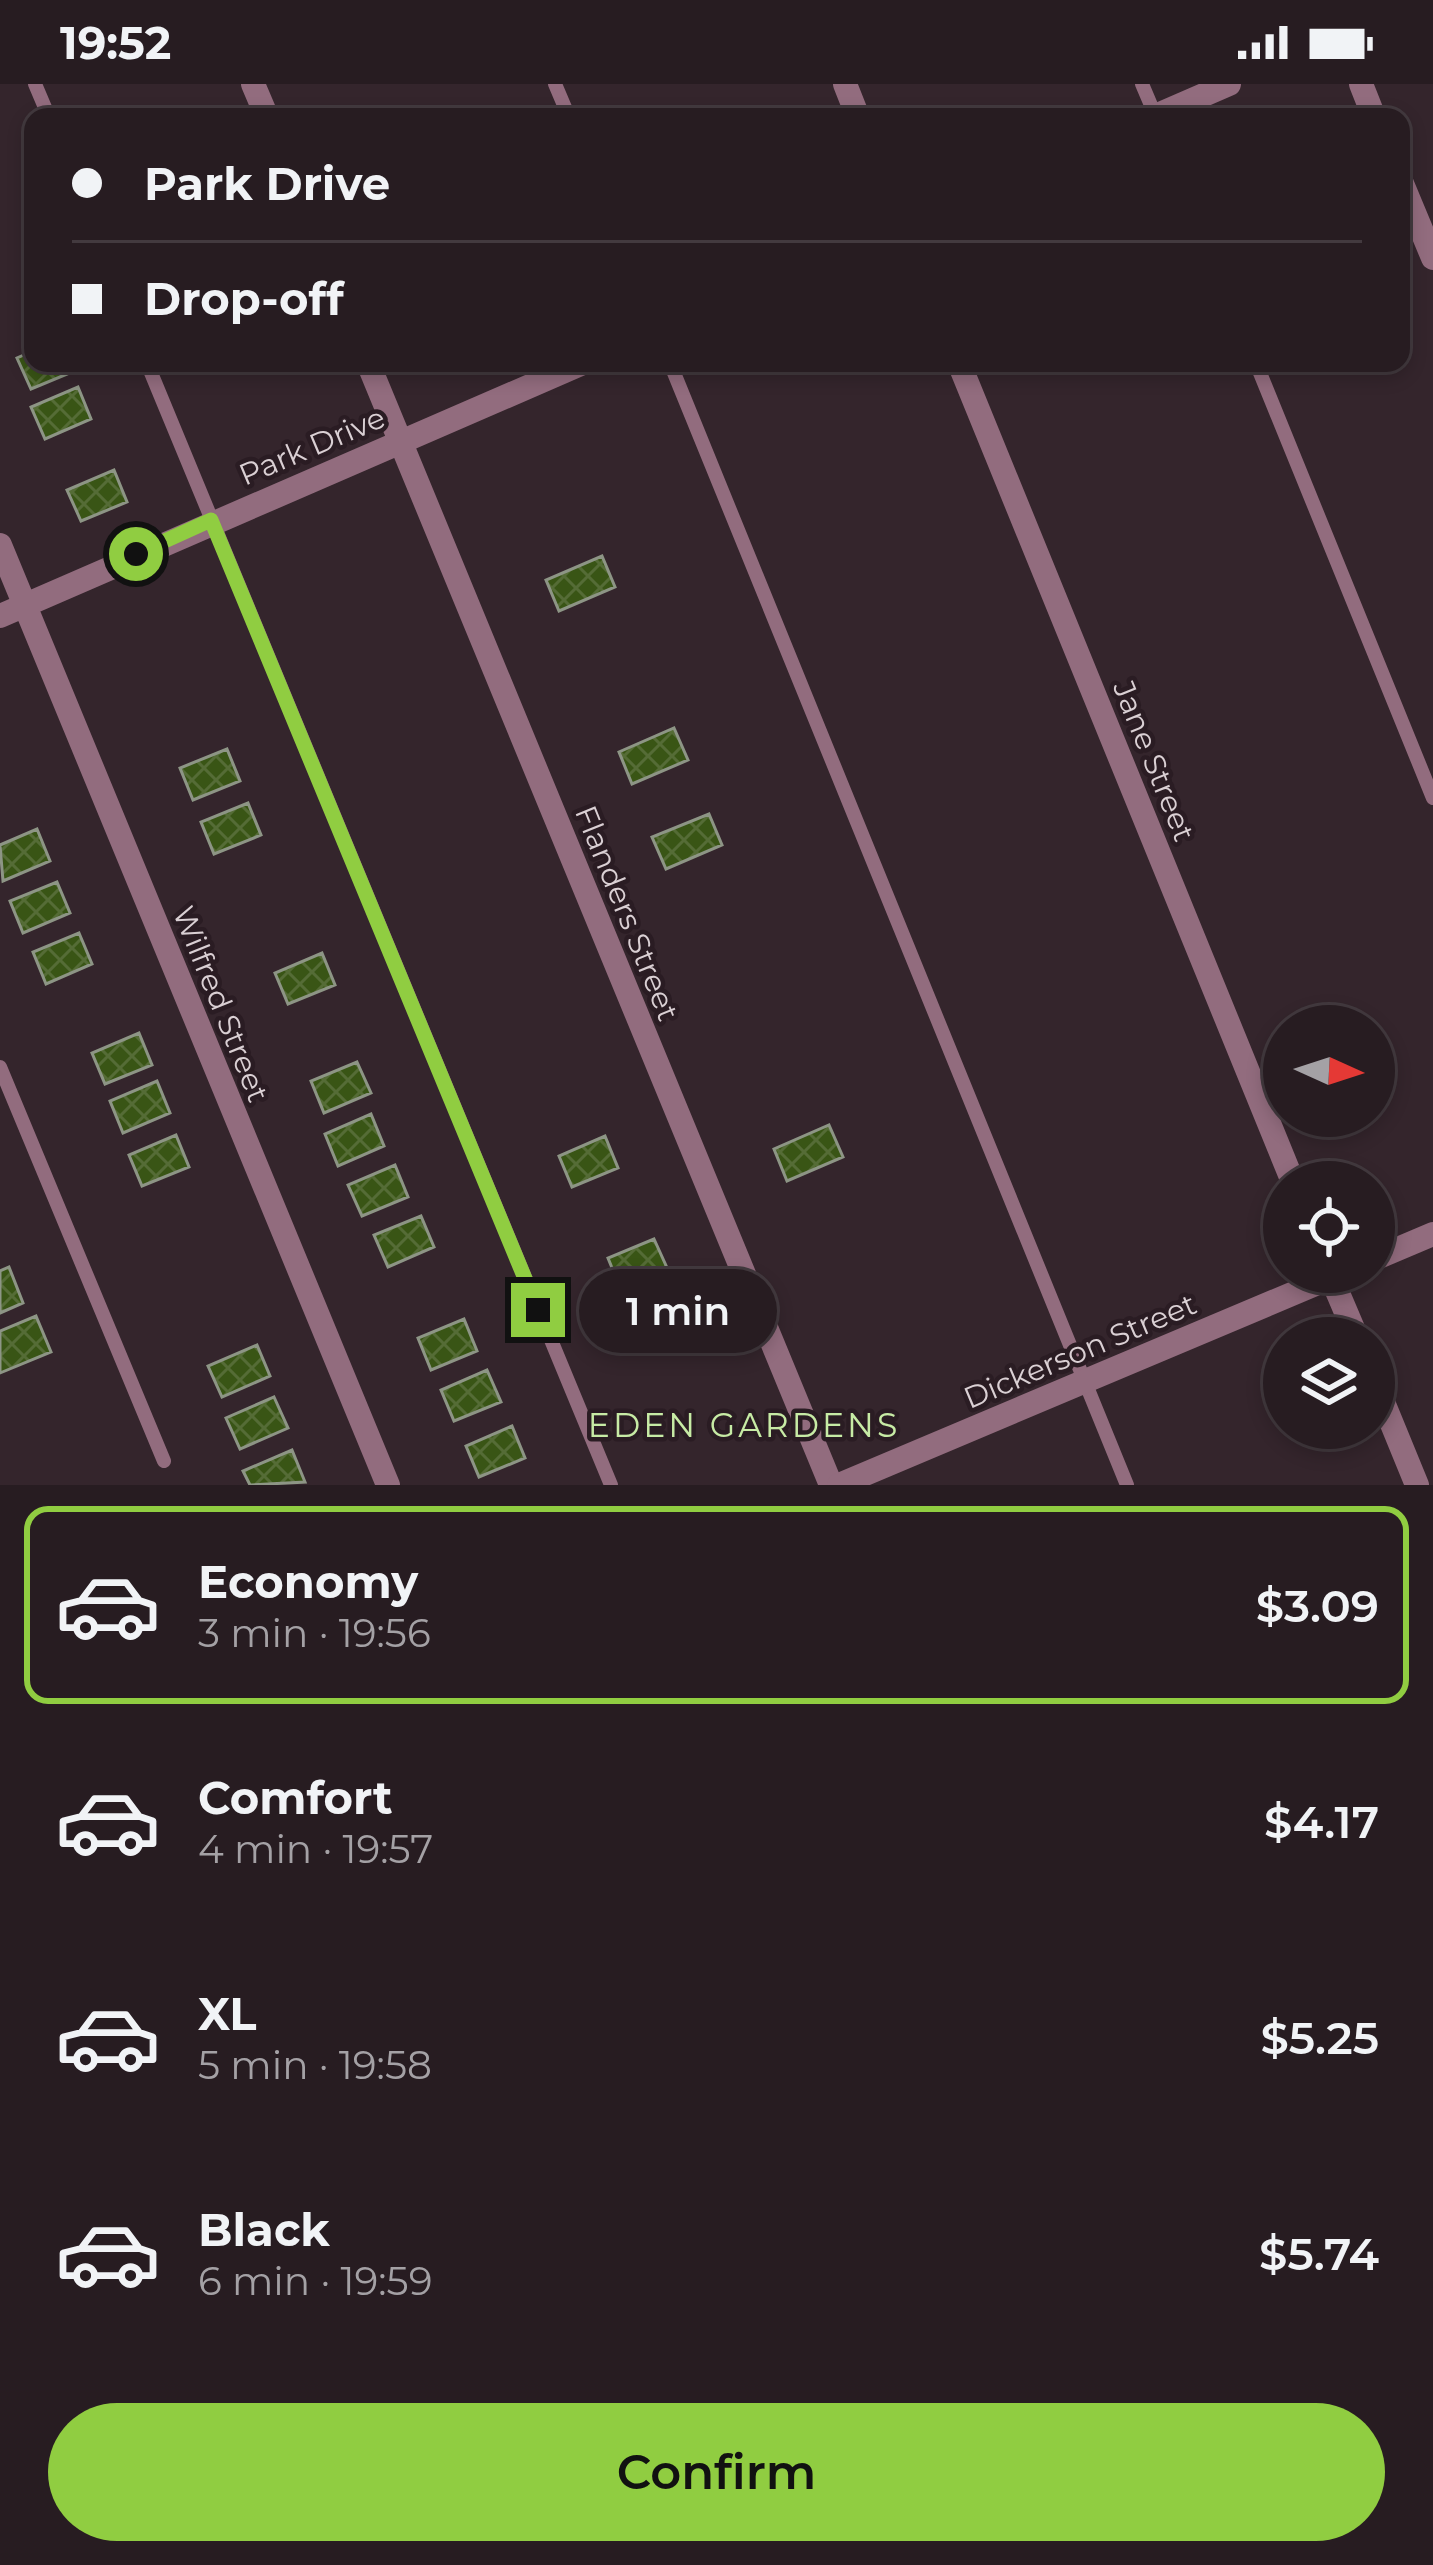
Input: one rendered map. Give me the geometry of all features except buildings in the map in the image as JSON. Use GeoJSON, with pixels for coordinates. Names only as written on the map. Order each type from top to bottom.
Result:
{"type":"FeatureCollection","features":[{"type":"Feature","properties":{"kind":"street"},"geometry":{"type":"LineString","coordinates":[[1175,108],[1229,84]]}},
{"type":"Feature","properties":{"kind":"street"},"geometry":{"type":"LineString","coordinates":[[1410,203],[1433,258]]}},
{"type":"Feature","properties":{"kind":"street","name":"Flanders Street"},"geometry":{"type":"LineString","coordinates":[[372,372],[835,1485]]}},
{"type":"Feature","properties":{"kind":"street","name":"Park Drive"},"geometry":{"type":"LineString","coordinates":[[0,616],[211,520],[562,372]]}},
{"type":"Feature","properties":{"kind":"street","name":"Jane Street"},"geometry":{"type":"LineString","coordinates":[[963,372],[1284,1161]]}},
{"type":"Feature","properties":{"kind":"street","name":"Wilfred Street"},"geometry":{"type":"LineString","coordinates":[[0,545],[388,1485]]}},
{"type":"Feature","properties":{"kind":"street"},"geometry":{"type":"LineString","coordinates":[[1395,1250],[1433,1234]]}},
{"type":"Feature","properties":{"kind":"street","name":"Dickerson Street"},"geometry":{"type":"LineString","coordinates":[[835,1485],[1291,1293]]}},
{"type":"Feature","properties":{"kind":"street"},"geometry":{"type":"LineString","coordinates":[[1395,1431],[1417,1485]]}},
{"type":"Feature","properties":{"kind":"lane"},"geometry":{"type":"LineString","coordinates":[[151,372],[611,1485]]}},
{"type":"Feature","properties":{"kind":"lane"},"geometry":{"type":"LineString","coordinates":[[674,372],[1127,1485]]}},
{"type":"Feature","properties":{"kind":"lane"},"geometry":{"type":"LineString","coordinates":[[1260,372],[1433,798]]}},
{"type":"Feature","properties":{"kind":"lane"},"geometry":{"type":"LineString","coordinates":[[0,1067],[164,1461]]}},
{"type":"Feature","properties":{"kind":"district","name":"EDEN GARDENS"},"geometry":{"type":"Point","coordinates":[744,1425]}},
{"type":"Feature","properties":{"kind":"route"},"geometry":{"type":"LineString","coordinates":[[136,554],[211,520],[538,1310]]}}]}
